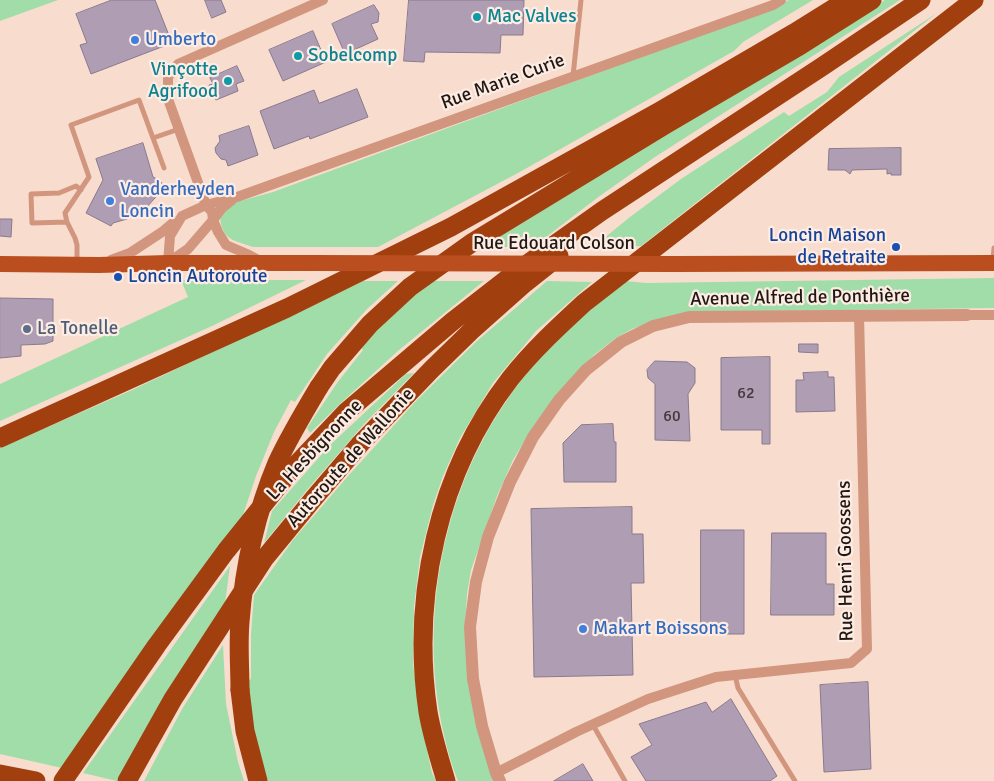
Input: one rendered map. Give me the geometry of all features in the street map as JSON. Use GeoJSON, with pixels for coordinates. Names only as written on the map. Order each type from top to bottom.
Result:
{"type":"FeatureCollection","features":[{"type":"Feature","properties":{"kind":"highway"},"geometry":{"type":"LineString","coordinates":[[0,438],[288,308],[451,227],[660,111],[847,0]]}},
{"type":"Feature","properties":{"kind":"highway"},"geometry":{"type":"LineString","coordinates":[[258,781],[245,731],[240,690],[240,623],[250,551],[260,513],[277,463],[297,424],[332,368],[370,324],[410,287],[473,242],[801,45],[872,0]]}},
{"type":"Feature","properties":{"kind":"highway"},"geometry":{"type":"LineString","coordinates":[[637,188],[921,0]]}},
{"type":"Feature","properties":{"kind":"highway"},"geometry":{"type":"LineString","coordinates":[[446,781],[436,751],[428,712],[424,677],[423,644],[430,563],[438,529],[463,457],[483,420],[510,380],[543,341],[584,303],[974,0]]}},
{"type":"Feature","properties":{"kind":"highway","name":"La Hesbignonne"},"geometry":{"type":"LineString","coordinates":[[63,781],[157,645],[226,551],[292,469],[346,412],[452,320],[516,272],[637,188]]}},
{"type":"Feature","properties":{"kind":"highway","name":"Autoroute de Wallonie"},"geometry":{"type":"LineString","coordinates":[[127,781],[173,699],[264,558],[361,443],[432,369],[471,332],[525,283],[606,219],[637,188]]}},
{"type":"Feature","properties":{"kind":"highway"},"geometry":{"type":"LineString","coordinates":[[0,774],[36,781]]}},
{"type":"Feature","properties":{"kind":"main road","name":"Rue Edouard Colson"},"geometry":{"type":"LineString","coordinates":[[0,264],[261,262],[674,264],[994,258]]}},
{"type":"Feature","properties":{"kind":"street"},"geometry":{"type":"LineString","coordinates":[[261,262],[226,245],[218,232],[212,212],[206,205],[168,99],[168,78],[178,64],[323,0]]}},
{"type":"Feature","properties":{"kind":"street","name":"Rue Marie Curie"},"geometry":{"type":"LineString","coordinates":[[106,264],[130,253],[182,216],[206,205],[237,197],[773,5],[781,0]]}},
{"type":"Feature","properties":{"kind":"street"},"geometry":{"type":"LineString","coordinates":[[168,263],[188,249],[222,208],[237,197]]}},
{"type":"Feature","properties":{"kind":"street"},"geometry":{"type":"LineString","coordinates":[[168,263],[170,236],[182,216]]}},
{"type":"Feature","properties":{"kind":"street","name":"Rue Henri Goossens"},"geometry":{"type":"LineString","coordinates":[[498,777],[592,725],[648,699],[716,677],[851,663],[867,649],[859,315]]}},
{"type":"Feature","properties":{"kind":"street","name":"Avenue Alfred de Ponthière"},"geometry":{"type":"LineString","coordinates":[[498,777],[482,726],[473,679],[470,627],[476,582],[488,537],[510,482],[533,437],[559,400],[586,370],[621,342],[653,326],[689,317],[994,315]]}},
{"type":"Feature","properties":{"kind":"lane"},"geometry":{"type":"LineString","coordinates":[[573,76],[582,0]]}},
{"type":"Feature","properties":{"kind":"lane"},"geometry":{"type":"LineString","coordinates":[[76,264],[77,245],[65,213],[90,177],[72,125],[139,100],[164,168]]}},
{"type":"Feature","properties":{"kind":"lane"},"geometry":{"type":"LineString","coordinates":[[153,138],[179,129]]}},
{"type":"Feature","properties":{"kind":"lane"},"geometry":{"type":"LineString","coordinates":[[67,222],[32,223],[31,194],[59,193],[76,186],[81,190]]}},
{"type":"Feature","properties":{"kind":"lane"},"geometry":{"type":"LineString","coordinates":[[735,675],[738,688],[794,781]]}},
{"type":"Feature","properties":{"kind":"lane"},"geometry":{"type":"LineString","coordinates":[[592,725],[625,781]]}},
{"type":"Feature","properties":{"kind":"green space"},"geometry":{"type":"Polygon","coordinates":[[[0,0],[58,0],[0,21],[0,0]]]}},
{"type":"Feature","properties":{"kind":"green space"},"geometry":{"type":"Polygon","coordinates":[[[789,0],[813,0],[743,42],[734,51],[518,173],[378,247],[253,247],[229,238],[223,230],[220,215],[233,203],[273,192],[764,12],[789,0]]]}},
{"type":"Feature","properties":{"kind":"green space"},"geometry":{"type":"Polygon","coordinates":[[[885,0],[900,0],[655,157],[533,247],[482,247],[885,0]]]}},
{"type":"Feature","properties":{"kind":"green space"},"geometry":{"type":"Polygon","coordinates":[[[937,13],[641,246],[592,248],[681,179],[784,112],[789,116],[827,92],[839,77],[937,13]]]}},
{"type":"Feature","properties":{"kind":"green space"},"geometry":{"type":"Polygon","coordinates":[[[994,278],[994,308],[693,312],[663,318],[632,329],[616,338],[594,355],[565,386],[534,425],[513,460],[497,496],[471,570],[465,626],[494,781],[458,781],[444,735],[436,687],[434,638],[437,588],[446,540],[460,492],[479,448],[503,406],[516,388],[559,339],[625,281],[646,283],[994,278]]]}},
{"type":"Feature","properties":{"kind":"green space"},"geometry":{"type":"Polygon","coordinates":[[[181,280],[306,280],[212,326],[0,421],[0,384],[188,297],[181,280]]]}},
{"type":"Feature","properties":{"kind":"green space"},"geometry":{"type":"Polygon","coordinates":[[[363,281],[398,281],[367,309],[327,354],[295,402],[291,400],[274,432],[243,515],[62,768],[0,754],[0,448],[132,390],[363,281]]]}},
{"type":"Feature","properties":{"kind":"green space"},"geometry":{"type":"Polygon","coordinates":[[[428,281],[484,281],[399,350],[310,433],[307,428],[337,383],[363,350],[360,346],[428,281]]]}},
{"type":"Feature","properties":{"kind":"green space"},"geometry":{"type":"Polygon","coordinates":[[[547,281],[592,282],[536,331],[493,383],[460,438],[443,476],[433,505],[420,557],[414,606],[413,663],[421,722],[432,773],[436,781],[267,781],[255,734],[247,682],[251,679],[251,635],[254,595],[293,540],[416,401],[477,341],[547,281]]]}},
{"type":"Feature","properties":{"kind":"green space"},"geometry":{"type":"Polygon","coordinates":[[[414,373],[365,423],[264,543],[272,511],[329,446],[406,374],[414,373]]]}},
{"type":"Feature","properties":{"kind":"green space"},"geometry":{"type":"Polygon","coordinates":[[[230,566],[225,603],[165,695],[117,781],[83,773],[230,566]]]}},
{"type":"Feature","properties":{"kind":"green space"},"geometry":{"type":"Polygon","coordinates":[[[223,645],[226,704],[238,762],[244,781],[144,781],[182,709],[223,645]]]}},
{"type":"Feature","properties":{"kind":"building"},"geometry":{"type":"Polygon","coordinates":[[[112,0],[155,0],[172,43],[91,74],[80,45],[87,43],[76,14],[112,0]]]}},
{"type":"Feature","properties":{"kind":"building"},"geometry":{"type":"Polygon","coordinates":[[[205,0],[221,0],[226,12],[212,18],[205,0]]]}},
{"type":"Feature","properties":{"kind":"building","name":"Mac Valves"},"geometry":{"type":"Polygon","coordinates":[[[409,0],[524,0],[523,35],[501,35],[500,53],[425,52],[424,62],[404,61],[409,0]]]}},
{"type":"Feature","properties":{"kind":"building"},"geometry":{"type":"Polygon","coordinates":[[[374,5],[379,13],[378,22],[371,24],[378,39],[345,54],[332,24],[374,5]]]}},
{"type":"Feature","properties":{"kind":"building","name":"Sobelcomp"},"geometry":{"type":"Polygon","coordinates":[[[313,31],[326,62],[283,81],[269,50],[313,31]]]}},
{"type":"Feature","properties":{"kind":"building","name":"Vinçotte Agrifood"},"geometry":{"type":"Polygon","coordinates":[[[237,66],[244,81],[236,84],[238,91],[216,100],[209,85],[213,84],[210,78],[237,66]]]}},
{"type":"Feature","properties":{"kind":"building"},"geometry":{"type":"Polygon","coordinates":[[[357,89],[368,117],[310,139],[309,136],[274,149],[260,111],[314,90],[319,103],[357,89]]]}},
{"type":"Feature","properties":{"kind":"building"},"geometry":{"type":"Polygon","coordinates":[[[249,126],[258,155],[228,166],[226,160],[221,159],[216,153],[215,148],[220,141],[219,136],[249,126]]]}},
{"type":"Feature","properties":{"kind":"building"},"geometry":{"type":"Polygon","coordinates":[[[143,143],[153,177],[162,183],[161,189],[155,198],[145,209],[127,219],[113,223],[111,226],[86,213],[103,180],[96,159],[143,143]]]}},
{"type":"Feature","properties":{"kind":"building"},"geometry":{"type":"Polygon","coordinates":[[[901,148],[901,175],[887,174],[887,169],[852,170],[850,174],[845,170],[828,170],[829,149],[901,148]]]}},
{"type":"Feature","properties":{"kind":"building"},"geometry":{"type":"Polygon","coordinates":[[[0,219],[12,219],[11,237],[0,236],[0,219]]]}},
{"type":"Feature","properties":{"kind":"building","name":"La Tonelle"},"geometry":{"type":"Polygon","coordinates":[[[0,298],[53,299],[53,341],[45,344],[21,345],[21,356],[0,358],[0,298]]]}},
{"type":"Feature","properties":{"kind":"building"},"geometry":{"type":"Polygon","coordinates":[[[799,344],[818,344],[818,353],[799,352],[799,344]]]}},
{"type":"Feature","properties":{"kind":"building"},"geometry":{"type":"Polygon","coordinates":[[[770,357],[770,444],[762,444],[762,430],[721,430],[721,358],[770,357]]]}},
{"type":"Feature","properties":{"kind":"building"},"geometry":{"type":"Polygon","coordinates":[[[655,361],[687,362],[695,368],[695,383],[688,394],[690,441],[655,440],[655,384],[648,378],[647,370],[655,361]]]}},
{"type":"Feature","properties":{"kind":"building"},"geometry":{"type":"Polygon","coordinates":[[[828,372],[828,377],[834,377],[835,411],[796,412],[796,380],[804,380],[803,373],[828,372]]]}},
{"type":"Feature","properties":{"kind":"building"},"geometry":{"type":"Polygon","coordinates":[[[613,424],[614,442],[616,442],[616,482],[564,482],[563,443],[581,425],[613,424]]]}},
{"type":"Feature","properties":{"kind":"building","name":"Makart Boissons"},"geometry":{"type":"Polygon","coordinates":[[[632,507],[632,534],[643,534],[644,583],[631,583],[633,675],[534,677],[531,509],[632,507]]]}},
{"type":"Feature","properties":{"kind":"building"},"geometry":{"type":"Polygon","coordinates":[[[701,530],[744,530],[744,634],[701,634],[701,530]]]}},
{"type":"Feature","properties":{"kind":"building"},"geometry":{"type":"Polygon","coordinates":[[[772,533],[826,533],[826,584],[834,584],[834,615],[771,615],[772,533]]]}},
{"type":"Feature","properties":{"kind":"building"},"geometry":{"type":"Polygon","coordinates":[[[868,682],[871,769],[824,772],[820,685],[868,682]]]}},
{"type":"Feature","properties":{"kind":"building"},"geometry":{"type":"Polygon","coordinates":[[[731,699],[777,776],[770,781],[646,781],[631,757],[652,745],[639,724],[706,702],[712,712],[731,699]]]}},
{"type":"Feature","properties":{"kind":"building"},"geometry":{"type":"Polygon","coordinates":[[[583,764],[593,781],[554,781],[583,764]]]}},
{"type":"Feature","properties":{"kind":"place","name":"Mac Valves"},"geometry":{"type":"Point","coordinates":[477,17]}},
{"type":"Feature","properties":{"kind":"place","name":"Umberto"},"geometry":{"type":"Point","coordinates":[135,40]}},
{"type":"Feature","properties":{"kind":"place","name":"Sobelcomp"},"geometry":{"type":"Point","coordinates":[298,56]}},
{"type":"Feature","properties":{"kind":"place","name":"Vinçotte Agrifood"},"geometry":{"type":"Point","coordinates":[228,81]}},
{"type":"Feature","properties":{"kind":"place","name":"Vanderheyden Loncin"},"geometry":{"type":"Point","coordinates":[110,201]}},
{"type":"Feature","properties":{"kind":"place","name":"Loncin Maison de Retraite"},"geometry":{"type":"Point","coordinates":[896,247]}},
{"type":"Feature","properties":{"kind":"place","name":"Loncin Autoroute"},"geometry":{"type":"Point","coordinates":[118,277]}},
{"type":"Feature","properties":{"kind":"place","name":"La Tonelle"},"geometry":{"type":"Point","coordinates":[27,329]}},
{"type":"Feature","properties":{"kind":"place","name":"Makart Boissons"},"geometry":{"type":"Point","coordinates":[583,629]}}]}
